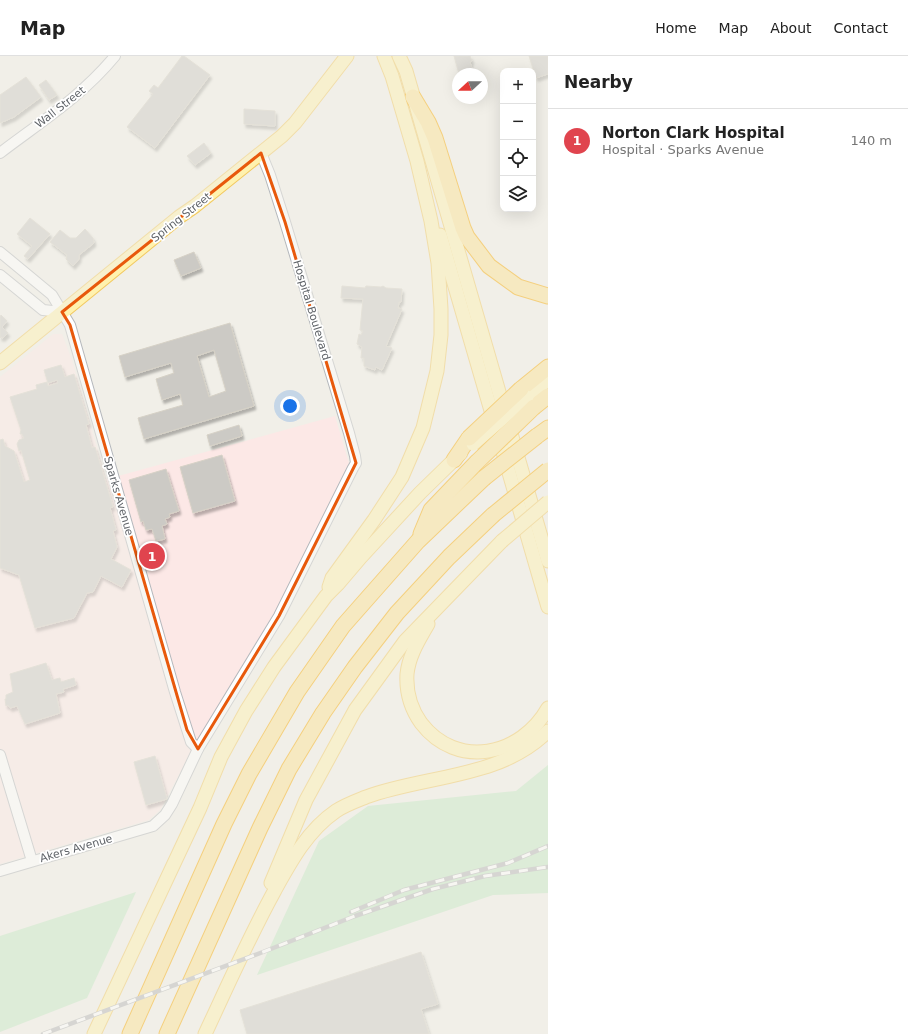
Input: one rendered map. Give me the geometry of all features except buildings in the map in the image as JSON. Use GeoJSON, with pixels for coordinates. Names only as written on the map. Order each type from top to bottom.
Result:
{"type":"FeatureCollection","features":[{"type":"Feature","properties":{"kind":"highway"},"geometry":{"type":"LineString","coordinates":[[413,97],[428,122],[435,138],[460,220],[467,237],[489,266],[518,287],[548,296]]}},
{"type":"Feature","properties":{"kind":"highway"},"geometry":{"type":"LineString","coordinates":[[418,541],[431,510],[477,462],[527,398],[548,367]]}},
{"type":"Feature","properties":{"kind":"highway"},"geometry":{"type":"LineString","coordinates":[[454,460],[471,441],[527,398],[548,396]]}},
{"type":"Feature","properties":{"kind":"highway"},"geometry":{"type":"LineString","coordinates":[[130,1034],[224,824],[249,774],[297,692],[343,626],[418,541],[484,478],[543,432]]}},
{"type":"Feature","properties":{"kind":"highway"},"geometry":{"type":"LineString","coordinates":[[167,1034],[260,828],[289,769],[323,713],[355,667],[397,613],[449,557],[493,515],[548,470]]}},
{"type":"Feature","properties":{"kind":"main road","name":"Spring Street"},"geometry":{"type":"LineString","coordinates":[[0,363],[282,136],[295,123],[347,56]]}},
{"type":"Feature","properties":{"kind":"main road"},"geometry":{"type":"LineString","coordinates":[[384,56],[392,76],[422,180],[446,253],[548,607]]}},
{"type":"Feature","properties":{"kind":"main road"},"geometry":{"type":"LineString","coordinates":[[399,56],[406,71],[548,561]]}},
{"type":"Feature","properties":{"kind":"main road"},"geometry":{"type":"LineString","coordinates":[[326,596],[332,578],[374,520],[402,477],[423,428],[438,371],[441,335],[441,302],[438,263],[422,180]]}},
{"type":"Feature","properties":{"kind":"main road"},"geometry":{"type":"LineString","coordinates":[[527,398],[548,380]]}},
{"type":"Feature","properties":{"kind":"main road"},"geometry":{"type":"LineString","coordinates":[[94,1034],[197,815],[221,757],[246,711],[274,667],[326,596],[361,557],[454,460]]}},
{"type":"Feature","properties":{"kind":"main road"},"geometry":{"type":"LineString","coordinates":[[205,1034],[256,924],[275,873],[306,800],[355,710],[405,641],[502,540],[548,502]]}},
{"type":"Feature","properties":{"kind":"main road"},"geometry":{"type":"LineString","coordinates":[[446,598],[416,645],[408,666],[408,688],[411,703],[416,716],[425,727],[442,742],[456,748],[480,752],[495,750],[508,746],[526,735],[539,721],[548,708]]}},
{"type":"Feature","properties":{"kind":"main road"},"geometry":{"type":"LineString","coordinates":[[256,924],[290,864],[306,840],[318,826],[336,811],[353,802],[386,790],[473,771],[489,766],[512,757],[528,748],[548,730]]}},
{"type":"Feature","properties":{"kind":"street","name":"Wall Street"},"geometry":{"type":"LineString","coordinates":[[0,153],[85,89],[115,56]]}},
{"type":"Feature","properties":{"kind":"street","name":"Hospital Boulevard"},"geometry":{"type":"LineString","coordinates":[[198,749],[279,616],[356,463],[349,433],[285,222],[270,175],[261,153]]}},
{"type":"Feature","properties":{"kind":"street","name":"Sparks Avenue"},"geometry":{"type":"LineString","coordinates":[[0,252],[52,295],[70,325],[187,730],[191,742],[198,749]]}},
{"type":"Feature","properties":{"kind":"street"},"geometry":{"type":"LineString","coordinates":[[0,275],[43,310],[62,312]]}},
{"type":"Feature","properties":{"kind":"street","name":"Akers Avenue"},"geometry":{"type":"LineString","coordinates":[[0,871],[153,826],[165,815],[172,804],[198,749]]}},
{"type":"Feature","properties":{"kind":"street"},"geometry":{"type":"LineString","coordinates":[[0,755],[32,861]]}},
{"type":"Feature","properties":{"kind":"highlighted area"},"geometry":{"type":"Polygon","coordinates":[[[261,153],[285,222],[356,463],[279,616],[198,749],[187,730],[70,325],[62,312],[261,153]]]}},
{"type":"Feature","properties":{"kind":"shaded area"},"geometry":{"type":"Polygon","coordinates":[[[53,334],[62,334],[72,360],[106,479],[335,416],[349,463],[274,616],[180,773],[160,810],[149,820],[0,864],[0,377],[53,334]]]}},
{"type":"Feature","properties":{"kind":"green space"},"geometry":{"type":"Polygon","coordinates":[[[548,765],[548,893],[493,895],[257,975],[319,841],[368,806],[516,791],[548,765]]]}},
{"type":"Feature","properties":{"kind":"green space"},"geometry":{"type":"Polygon","coordinates":[[[136,892],[87,998],[0,1032],[0,936],[136,892]]]}},
{"type":"Feature","properties":{"kind":"railway"},"geometry":{"type":"LineString","coordinates":[[351,912],[404,890],[508,863],[548,846]]}},
{"type":"Feature","properties":{"kind":"railway"},"geometry":{"type":"LineString","coordinates":[[43,1034],[355,916],[433,889],[485,876],[548,867]]}},
{"type":"Feature","properties":{"kind":"place","name":"Norton Clark Hospital"},"geometry":{"type":"Point","coordinates":[152,556]}}]}
